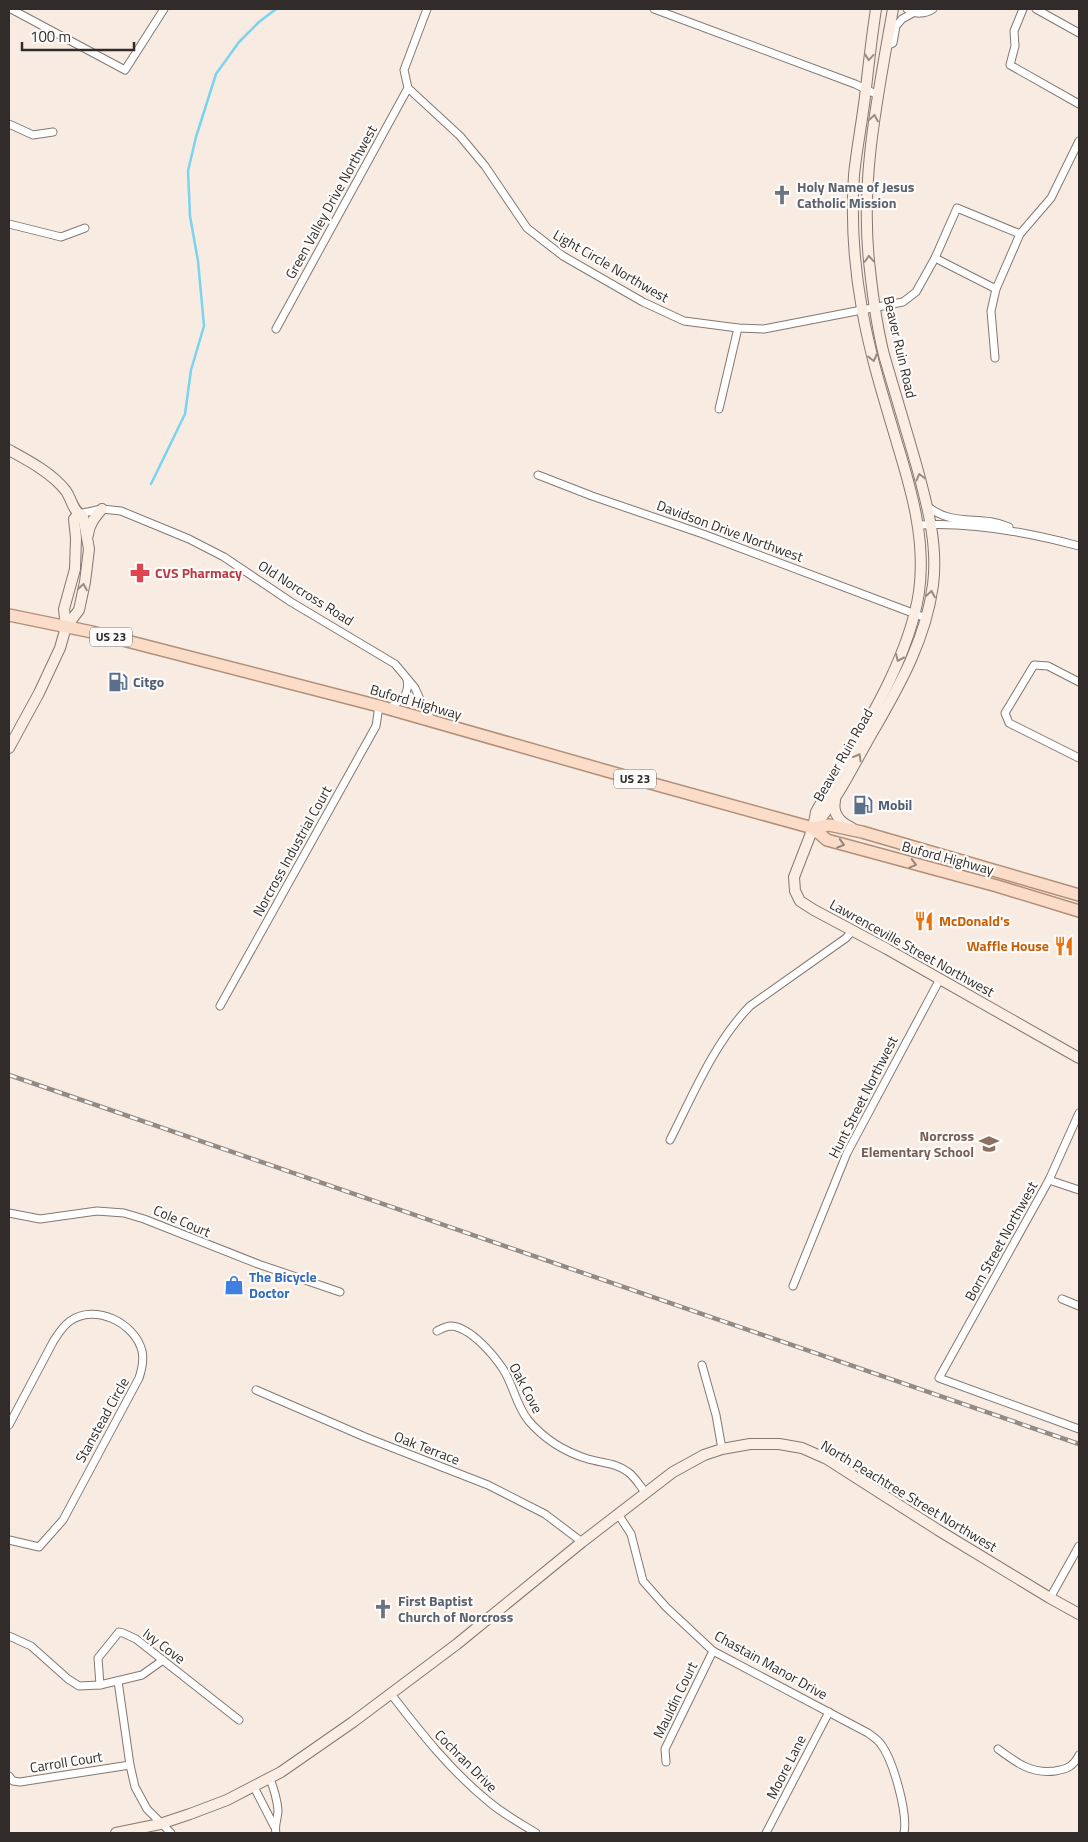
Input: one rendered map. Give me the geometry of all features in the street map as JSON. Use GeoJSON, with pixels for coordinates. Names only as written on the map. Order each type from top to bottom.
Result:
{"type":"FeatureCollection","features":[{"type":"Feature","properties":{"kind":"main road","name":"Buford Highway"},"geometry":{"type":"LineString","coordinates":[[9,615],[92,632],[384,708],[813,828],[827,840],[1079,911]]}},
{"type":"Feature","properties":{"kind":"main road","name":"Buford Highway"},"geometry":{"type":"LineString","coordinates":[[813,828],[829,825],[862,832],[1079,895]]}},
{"type":"Feature","properties":{"kind":"main road"},"geometry":{"type":"LineString","coordinates":[[1016,892],[1020,878]]}},
{"type":"Feature","properties":{"kind":"street"},"geometry":{"type":"LineString","coordinates":[[11,9],[125,70],[164,9]]}},
{"type":"Feature","properties":{"kind":"street"},"geometry":{"type":"LineString","coordinates":[[408,88],[404,70],[427,9]]}},
{"type":"Feature","properties":{"kind":"street"},"geometry":{"type":"LineString","coordinates":[[654,9],[866,88],[878,95]]}},
{"type":"Feature","properties":{"kind":"street","name":"Beaver Ruin Road"},"geometry":{"type":"LineString","coordinates":[[813,828],[816,812],[901,656],[919,592],[919,525],[874,365],[862,310],[855,264],[854,174],[876,9]]}},
{"type":"Feature","properties":{"kind":"street","name":"Beaver Ruin Road"},"geometry":{"type":"LineString","coordinates":[[813,828],[835,800],[906,671],[918,645],[926,618],[934,571],[928,506],[884,355],[869,266],[866,216],[871,141],[893,9]]}},
{"type":"Feature","properties":{"kind":"street"},"geometry":{"type":"LineString","coordinates":[[886,46],[893,43],[896,26],[910,11],[928,12],[933,9]]}},
{"type":"Feature","properties":{"kind":"street"},"geometry":{"type":"LineString","coordinates":[[1023,9],[1014,31],[1015,46],[1010,65],[1079,104]]}},
{"type":"Feature","properties":{"kind":"street"},"geometry":{"type":"LineString","coordinates":[[1036,9],[1079,33]]}},
{"type":"Feature","properties":{"kind":"street","name":"Light Circle Northwest"},"geometry":{"type":"LineString","coordinates":[[408,88],[460,136],[485,166],[527,228],[563,256],[643,302],[684,321],[738,328],[764,329],[904,302],[916,292],[935,258],[957,208],[1020,234]]}},
{"type":"Feature","properties":{"kind":"street","name":"Green Valley Drive Northwest"},"geometry":{"type":"LineString","coordinates":[[276,329],[408,88]]}},
{"type":"Feature","properties":{"kind":"street"},"geometry":{"type":"LineString","coordinates":[[9,124],[33,135],[53,132]]}},
{"type":"Feature","properties":{"kind":"street"},"geometry":{"type":"LineString","coordinates":[[995,358],[990,311],[996,288],[1020,234],[1051,198],[1079,141]]}},
{"type":"Feature","properties":{"kind":"street"},"geometry":{"type":"LineString","coordinates":[[9,224],[61,237],[85,228]]}},
{"type":"Feature","properties":{"kind":"street"},"geometry":{"type":"LineString","coordinates":[[935,258],[996,288]]}},
{"type":"Feature","properties":{"kind":"street"},"geometry":{"type":"LineString","coordinates":[[719,409],[738,328]]}},
{"type":"Feature","properties":{"kind":"street"},"geometry":{"type":"LineString","coordinates":[[9,450],[50,475],[66,492],[78,514],[83,516],[89,549],[79,610],[66,627],[52,667],[9,748]]}},
{"type":"Feature","properties":{"kind":"street","name":"Davidson Drive Northwest"},"geometry":{"type":"LineString","coordinates":[[538,475],[777,561],[926,618]]}},
{"type":"Feature","properties":{"kind":"street"},"geometry":{"type":"LineString","coordinates":[[928,506],[936,513],[949,519],[988,522],[1005,526],[1018,532]]}},
{"type":"Feature","properties":{"kind":"street"},"geometry":{"type":"LineString","coordinates":[[88,542],[88,530],[93,518],[102,509]]}},
{"type":"Feature","properties":{"kind":"street","name":"Old Norcross Road"},"geometry":{"type":"LineString","coordinates":[[78,514],[102,509],[121,510],[224,556],[292,602],[394,664],[415,688],[433,722]]}},
{"type":"Feature","properties":{"kind":"street"},"geometry":{"type":"LineString","coordinates":[[66,627],[64,609],[75,569],[76,538],[74,519],[78,514]]}},
{"type":"Feature","properties":{"kind":"street"},"geometry":{"type":"LineString","coordinates":[[919,525],[963,525],[1018,532],[1079,546]]}},
{"type":"Feature","properties":{"kind":"street"},"geometry":{"type":"LineString","coordinates":[[1079,682],[1048,666],[1034,665],[1005,714],[1009,723],[1079,758]]}},
{"type":"Feature","properties":{"kind":"street"},"geometry":{"type":"LineString","coordinates":[[384,708],[407,694],[409,687],[407,679]]}},
{"type":"Feature","properties":{"kind":"street","name":"Norcross Industrial Court"},"geometry":{"type":"LineString","coordinates":[[220,1006],[376,726],[384,708]]}},
{"type":"Feature","properties":{"kind":"street"},"geometry":{"type":"LineString","coordinates":[[835,800],[833,807],[836,816],[843,824],[862,832]]}},
{"type":"Feature","properties":{"kind":"street","name":"Lawrenceville Street Northwest"},"geometry":{"type":"LineString","coordinates":[[813,828],[794,877],[795,892],[800,901],[1079,1058]]}},
{"type":"Feature","properties":{"kind":"street"},"geometry":{"type":"LineString","coordinates":[[670,1140],[713,1057],[731,1027],[750,1006],[846,938],[853,930]]}},
{"type":"Feature","properties":{"kind":"street","name":"Hunt Street Northwest"},"geometry":{"type":"LineString","coordinates":[[793,1286],[847,1153],[940,979]]}},
{"type":"Feature","properties":{"kind":"street","name":"Born Street Northwest"},"geometry":{"type":"LineString","coordinates":[[1079,1113],[1049,1180],[939,1378],[1079,1429]]}},
{"type":"Feature","properties":{"kind":"street"},"geometry":{"type":"LineString","coordinates":[[1049,1180],[1079,1190]]}},
{"type":"Feature","properties":{"kind":"street","name":"Cole Court"},"geometry":{"type":"LineString","coordinates":[[9,1213],[40,1219],[97,1211],[124,1213],[144,1219],[241,1258],[340,1292]]}},
{"type":"Feature","properties":{"kind":"street"},"geometry":{"type":"LineString","coordinates":[[1062,1300],[1079,1306]]}},
{"type":"Feature","properties":{"kind":"street","name":"Stanstead Circle"},"geometry":{"type":"LineString","coordinates":[[9,1425],[53,1342],[61,1329],[71,1320],[86,1314],[104,1314],[126,1327],[136,1338],[142,1352],[143,1366],[139,1378],[63,1520],[39,1547],[9,1540]]}},
{"type":"Feature","properties":{"kind":"street","name":"Oak Cove"},"geometry":{"type":"LineString","coordinates":[[436,1331],[450,1326],[471,1334],[480,1341],[503,1369],[526,1418],[543,1437],[568,1451],[588,1459],[612,1463],[628,1472],[645,1492]]}},
{"type":"Feature","properties":{"kind":"street"},"geometry":{"type":"LineString","coordinates":[[702,1365],[716,1415],[722,1449]]}},
{"type":"Feature","properties":{"kind":"street","name":"Oak Terrace"},"geometry":{"type":"LineString","coordinates":[[256,1390],[365,1437],[488,1484],[545,1514],[582,1542]]}},
{"type":"Feature","properties":{"kind":"street","name":"North Peachtree Street Northwest"},"geometry":{"type":"LineString","coordinates":[[116,1833],[160,1824],[227,1800],[270,1779],[315,1750],[391,1694],[645,1492],[673,1472],[704,1455],[722,1449],[750,1444],[779,1444],[802,1448],[827,1459],[1050,1598],[1079,1614]]}},
{"type":"Feature","properties":{"kind":"street","name":"Chastain Manor Drive"},"geometry":{"type":"LineString","coordinates":[[618,1514],[631,1534],[643,1581],[713,1651],[868,1733],[880,1742],[887,1754],[900,1791],[905,1815],[904,1833]]}},
{"type":"Feature","properties":{"kind":"street"},"geometry":{"type":"LineString","coordinates":[[1050,1598],[1079,1546]]}},
{"type":"Feature","properties":{"kind":"street","name":"Ivy Cove"},"geometry":{"type":"LineString","coordinates":[[100,1685],[98,1658],[119,1632],[123,1633],[163,1660],[239,1720]]}},
{"type":"Feature","properties":{"kind":"street"},"geometry":{"type":"LineString","coordinates":[[9,1636],[31,1646],[68,1679],[79,1686],[100,1685],[142,1675],[163,1660]]}},
{"type":"Feature","properties":{"kind":"street","name":"Mauldin Court"},"geometry":{"type":"LineString","coordinates":[[666,1762],[665,1749],[713,1651]]}},
{"type":"Feature","properties":{"kind":"street"},"geometry":{"type":"LineString","coordinates":[[118,1681],[135,1787],[148,1809],[160,1824],[171,1833]]}},
{"type":"Feature","properties":{"kind":"street","name":"Cochran Drive"},"geometry":{"type":"LineString","coordinates":[[391,1694],[418,1730],[453,1770],[490,1803],[536,1833]]}},
{"type":"Feature","properties":{"kind":"street","name":"Moore Lane"},"geometry":{"type":"LineString","coordinates":[[766,1833],[829,1712]]}},
{"type":"Feature","properties":{"kind":"street"},"geometry":{"type":"LineString","coordinates":[[998,1750],[1021,1765],[1042,1772],[1068,1769],[1076,1762],[1079,1755]]}},
{"type":"Feature","properties":{"kind":"street","name":"Carroll Court"},"geometry":{"type":"LineString","coordinates":[[9,1776],[14,1781],[20,1782],[130,1765]]}},
{"type":"Feature","properties":{"kind":"street"},"geometry":{"type":"LineString","coordinates":[[270,1779],[278,1811],[275,1830]]}},
{"type":"Feature","properties":{"kind":"street"},"geometry":{"type":"LineString","coordinates":[[254,1787],[275,1830]]}},
{"type":"Feature","properties":{"kind":"waterway"},"geometry":{"type":"LineString","coordinates":[[151,484],[185,414],[191,370],[204,326],[198,261],[190,216],[188,171],[196,137],[216,74],[239,42],[259,22],[276,9]]}},
{"type":"Feature","properties":{"kind":"railway"},"geometry":{"type":"LineString","coordinates":[[9,1075],[1079,1444]]}},
{"type":"Feature","properties":{"kind":"place","name":"Holy Name of Jesus Catholic Mission"},"geometry":{"type":"Point","coordinates":[782,195]}},
{"type":"Feature","properties":{"kind":"place","name":"CVS Pharmacy"},"geometry":{"type":"Point","coordinates":[140,573]}},
{"type":"Feature","properties":{"kind":"place","name":"Citgo"},"geometry":{"type":"Point","coordinates":[118,682]}},
{"type":"Feature","properties":{"kind":"place","name":"Mobil"},"geometry":{"type":"Point","coordinates":[863,805]}},
{"type":"Feature","properties":{"kind":"place","name":"McDonald's"},"geometry":{"type":"Point","coordinates":[924,921]}},
{"type":"Feature","properties":{"kind":"place","name":"Waffle House"},"geometry":{"type":"Point","coordinates":[1064,946]}},
{"type":"Feature","properties":{"kind":"place","name":"Norcross Elementary School"},"geometry":{"type":"Point","coordinates":[989,1144]}},
{"type":"Feature","properties":{"kind":"place","name":"The Bicycle Doctor"},"geometry":{"type":"Point","coordinates":[234,1285]}},
{"type":"Feature","properties":{"kind":"place","name":"First Baptist Church of Norcross"},"geometry":{"type":"Point","coordinates":[383,1609]}}]}
